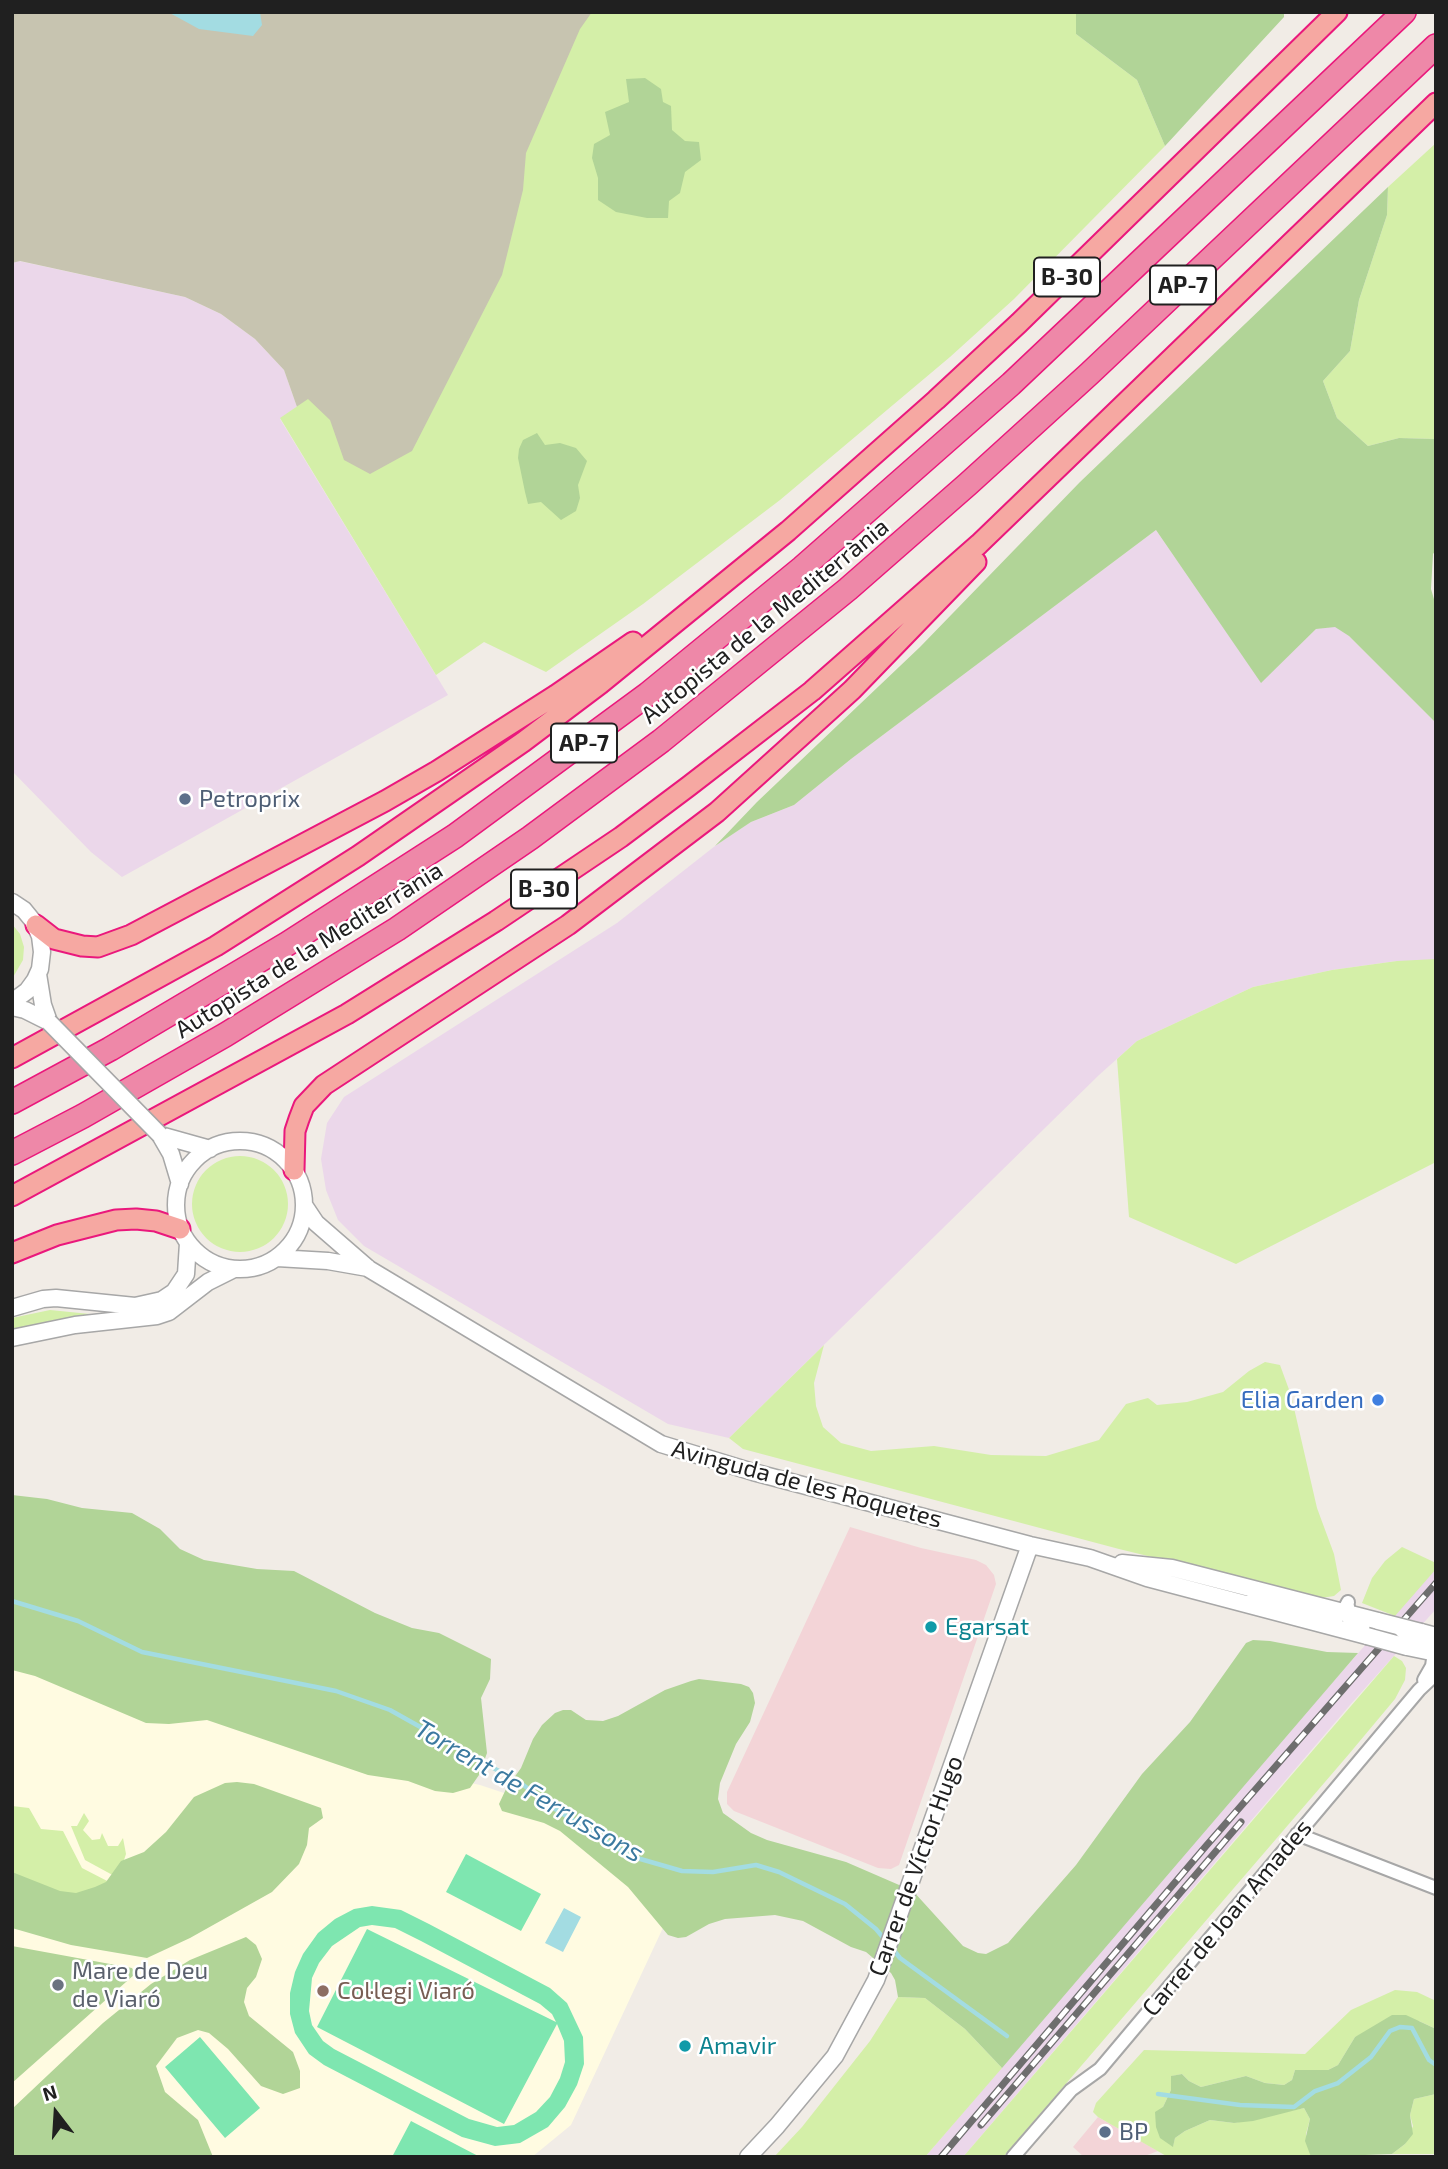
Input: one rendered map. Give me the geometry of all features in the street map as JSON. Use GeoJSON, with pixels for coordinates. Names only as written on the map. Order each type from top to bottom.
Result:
{"type":"FeatureCollection","features":[{"type":"Feature","properties":{"kind":"highway","name":"B-30"},"geometry":{"type":"LineString","coordinates":[[12,1058],[102,1011],[216,946],[381,841],[513,749],[600,684],[788,531],[927,409],[1019,323],[1336,12]]}},
{"type":"Feature","properties":{"kind":"highway","name":"Autopista de la Mediterrània"},"geometry":{"type":"LineString","coordinates":[[12,1102],[110,1049],[288,944],[454,836],[648,694],[802,568],[972,419],[1404,12]]}},
{"type":"Feature","properties":{"kind":"highway","name":"Autopista de la Mediterrània"},"geometry":{"type":"LineString","coordinates":[[12,1153],[178,1063],[397,929],[530,838],[662,741],[848,589],[968,484],[1089,374],[1436,46]]}},
{"type":"Feature","properties":{"kind":"highway","name":"B-30"},"geometry":{"type":"LineString","coordinates":[[12,1196],[347,1014],[569,873],[689,786],[812,691],[890,624],[1021,504],[1436,103]]}},
{"type":"Feature","properties":{"kind":"highway"},"geometry":{"type":"LineString","coordinates":[[294,1170],[295,1131],[299,1119],[304,1106],[324,1085],[568,925],[717,812],[852,690],[970,568],[1021,504]]}},
{"type":"Feature","properties":{"kind":"highway","name":"B-30"},"geometry":{"type":"LineString","coordinates":[[36,925],[54,939],[68,944],[90,946],[113,942],[142,929],[437,771],[616,654],[788,531]]}},
{"type":"Feature","properties":{"kind":"highway"},"geometry":{"type":"LineString","coordinates":[[12,1253],[57,1236],[116,1220],[156,1221],[184,1236]]}},
{"type":"Feature","properties":{"kind":"street"},"geometry":{"type":"LineString","coordinates":[[12,902],[27,913],[36,925],[42,947],[38,974],[27,990],[12,1004],[49,1023],[160,1135],[171,1154],[180,1184]]}},
{"type":"Feature","properties":{"kind":"street"},"geometry":{"type":"LineString","coordinates":[[38,974],[49,1023]]}},
{"type":"Feature","properties":{"kind":"street"},"geometry":{"type":"LineString","coordinates":[[160,1135],[210,1149]]}},
{"type":"Feature","properties":{"kind":"street"},"geometry":{"type":"LineString","coordinates":[[12,1308],[56,1298],[135,1306],[162,1300],[174,1292],[186,1274],[184,1236],[176,1206],[180,1184],[191,1164],[210,1149],[232,1141],[256,1143],[278,1153],[294,1170],[302,1186],[304,1205],[299,1231],[292,1243],[277,1258],[260,1266],[234,1269],[208,1282],[181,1304],[157,1316],[75,1325],[12,1338]]}},
{"type":"Feature","properties":{"kind":"street","name":"Avinguda de les Roquetes"},"geometry":{"type":"LineString","coordinates":[[304,1205],[316,1223],[369,1269],[661,1444],[752,1472],[1099,1561],[1147,1578],[1241,1603],[1371,1629],[1397,1626],[1420,1639],[1435,1653]]}},
{"type":"Feature","properties":{"kind":"street"},"geometry":{"type":"LineString","coordinates":[[184,1236],[210,1262],[234,1269]]}},
{"type":"Feature","properties":{"kind":"street","name":"Avinguda de les Roquetes"},"geometry":{"type":"LineString","coordinates":[[277,1258],[328,1261],[369,1269]]}},
{"type":"Feature","properties":{"kind":"street","name":"Carrer de Víctor Hugo"},"geometry":{"type":"LineString","coordinates":[[748,2157],[835,2056],[881,1968],[1030,1545]]}},
{"type":"Feature","properties":{"kind":"street"},"geometry":{"type":"LineString","coordinates":[[1099,1561],[1172,1568],[1345,1613],[1371,1629]]}},
{"type":"Feature","properties":{"kind":"street","name":"Avinguda de les Roquetes"},"geometry":{"type":"LineString","coordinates":[[1241,1603],[1268,1601],[1328,1617],[1345,1613]]}},
{"type":"Feature","properties":{"kind":"street","name":"Avinguda de les Roquetes"},"geometry":{"type":"LineString","coordinates":[[1371,1629],[1388,1642],[1420,1639]]}},
{"type":"Feature","properties":{"kind":"street","name":"Carrer de Joan Amades"},"geometry":{"type":"LineString","coordinates":[[1419,1690],[1432,1666],[1435,1653]]}},
{"type":"Feature","properties":{"kind":"street","name":"Carrer de Joan Amades"},"geometry":{"type":"LineString","coordinates":[[1013,2157],[1071,2090],[1100,2069],[1419,1690],[1436,1674]]}},
{"type":"Feature","properties":{"kind":"street"},"geometry":{"type":"LineString","coordinates":[[1297,1834],[1436,1888]]}},
{"type":"Feature","properties":{"kind":"street","name":"Carrer de Joan Amades"},"geometry":{"type":"LineString","coordinates":[[1022,2157],[1028,2139]]}},
{"type":"Feature","properties":{"kind":"shaded area"},"geometry":{"type":"Polygon","coordinates":[[[12,12],[597,12],[512,259],[417,455],[363,481],[343,466],[297,407],[284,370],[255,339],[221,314],[185,297],[20,261],[12,263],[12,12]]]}},
{"type":"Feature","properties":{"kind":"shaded area"},"geometry":{"type":"Polygon","coordinates":[[[19,261],[185,297],[221,314],[255,339],[284,370],[297,407],[280,419],[448,695],[122,877],[91,852],[12,771],[12,263],[19,261]]]}},
{"type":"Feature","properties":{"kind":"shaded area"},"geometry":{"type":"Polygon","coordinates":[[[1156,530],[1261,682],[1316,629],[1335,626],[1349,636],[1436,723],[1436,961],[1397,961],[1332,970],[1253,987],[1137,1041],[1099,1075],[729,1438],[668,1424],[364,1246],[338,1220],[326,1190],[321,1159],[327,1123],[344,1097],[617,923],[715,846],[751,822],[794,805],[851,759],[1156,530]]]}},
{"type":"Feature","properties":{"kind":"shaded area"},"geometry":{"type":"Polygon","coordinates":[[[850,1527],[921,1548],[976,1560],[986,1565],[994,1575],[996,1584],[899,1865],[891,1869],[878,1868],[734,1811],[727,1804],[727,1792],[850,1527]]]}},
{"type":"Feature","properties":{"kind":"shaded area"},"geometry":{"type":"Polygon","coordinates":[[[1436,1565],[1436,1609],[1350,1705],[963,2157],[925,2157],[1270,1753],[1436,1565]]]}},
{"type":"Feature","properties":{"kind":"shaded area","name":"Col·legi Viaró"},"geometry":{"type":"Polygon","coordinates":[[[12,1648],[207,1713],[391,1766],[480,1785],[696,1857],[571,2125],[532,2157],[12,2157],[12,1648]]]}},
{"type":"Feature","properties":{"kind":"shaded area","name":"BP"},"geometry":{"type":"Polygon","coordinates":[[[1098,2117],[1158,2151],[1142,2157],[1084,2157],[1073,2147],[1098,2117]]]}},
{"type":"Feature","properties":{"kind":"green space"},"geometry":{"type":"Polygon","coordinates":[[[592,12],[1076,12],[1076,34],[1137,80],[1165,146],[1014,299],[950,357],[780,500],[643,604],[546,672],[484,642],[436,675],[280,418],[308,399],[330,420],[344,460],[370,474],[412,451],[502,275],[523,190],[526,153],[580,29],[592,12]]]}},
{"type":"Feature","properties":{"kind":"green space"},"geometry":{"type":"Polygon","coordinates":[[[1076,12],[1284,12],[1284,17],[1165,146],[1137,80],[1076,34],[1076,12]]]}},
{"type":"Feature","properties":{"kind":"green space"},"geometry":{"type":"Polygon","coordinates":[[[645,78],[661,89],[663,102],[671,106],[672,130],[685,141],[699,142],[701,160],[685,172],[680,193],[669,201],[668,218],[647,218],[616,212],[598,200],[598,178],[592,158],[594,144],[610,135],[605,112],[629,102],[626,79],[645,78]]]}},
{"type":"Feature","properties":{"kind":"green space"},"geometry":{"type":"Polygon","coordinates":[[[1436,143],[1436,439],[1399,438],[1368,446],[1337,418],[1323,381],[1350,351],[1359,300],[1387,215],[1388,187],[1436,143]]]}},
{"type":"Feature","properties":{"kind":"green space"},"geometry":{"type":"Polygon","coordinates":[[[1388,187],[1387,215],[1359,300],[1350,351],[1323,381],[1337,418],[1368,446],[1399,438],[1436,439],[1436,550],[1433,554],[1431,589],[1436,606],[1436,723],[1349,636],[1335,627],[1316,629],[1261,683],[1156,530],[851,759],[794,805],[751,822],[715,846],[757,802],[920,647],[1080,482],[1388,187]]]}},
{"type":"Feature","properties":{"kind":"green space"},"geometry":{"type":"Polygon","coordinates":[[[537,433],[545,445],[560,443],[576,448],[587,461],[578,485],[580,498],[576,511],[561,520],[541,502],[528,504],[518,458],[519,449],[523,440],[537,433]]]}},
{"type":"Feature","properties":{"kind":"green space"},"geometry":{"type":"Polygon","coordinates":[[[12,924],[20,934],[24,947],[23,960],[12,979],[12,924]]]}},
{"type":"Feature","properties":{"kind":"green space"},"geometry":{"type":"Polygon","coordinates":[[[1436,959],[1436,1162],[1236,1264],[1129,1217],[1117,1059],[1137,1041],[1253,987],[1332,970],[1397,961],[1436,959]]]}},
{"type":"Feature","properties":{"kind":"green space"},"geometry":{"type":"Polygon","coordinates":[[[240,1156],[258,1160],[274,1170],[284,1186],[288,1204],[284,1222],[274,1238],[258,1248],[240,1252],[222,1248],[206,1238],[196,1222],[192,1204],[196,1186],[206,1170],[222,1160],[240,1156]]]}},
{"type":"Feature","properties":{"kind":"green space"},"geometry":{"type":"Polygon","coordinates":[[[50,1310],[90,1314],[12,1329],[12,1318],[50,1310]]]}},
{"type":"Feature","properties":{"kind":"green space"},"geometry":{"type":"Polygon","coordinates":[[[824,1345],[814,1383],[816,1406],[823,1427],[841,1443],[871,1451],[934,1446],[991,1455],[1046,1456],[1099,1440],[1126,1404],[1148,1398],[1157,1405],[1187,1402],[1223,1392],[1265,1362],[1280,1365],[1291,1395],[1317,1508],[1334,1554],[1341,1590],[1334,1596],[1321,1598],[1119,1549],[743,1449],[729,1438],[824,1345]]]}},
{"type":"Feature","properties":{"kind":"green space"},"geometry":{"type":"Polygon","coordinates":[[[12,1495],[47,1499],[82,1508],[132,1513],[160,1529],[180,1549],[204,1560],[257,1569],[294,1571],[375,1613],[412,1628],[439,1633],[491,1659],[490,1679],[481,1698],[487,1753],[479,1775],[470,1788],[453,1793],[435,1791],[408,1781],[368,1775],[207,1720],[169,1724],[146,1723],[35,1676],[12,1670],[12,1495]]]}},
{"type":"Feature","properties":{"kind":"green space"},"geometry":{"type":"Polygon","coordinates":[[[1402,1547],[1436,1563],[1436,1569],[1395,1616],[1362,1603],[1372,1578],[1385,1561],[1402,1547]]]}},
{"type":"Feature","properties":{"kind":"green space"},"geometry":{"type":"Polygon","coordinates":[[[1253,1640],[1327,1652],[1358,1653],[1002,2068],[965,2029],[925,1998],[898,1997],[891,1973],[866,1952],[851,1947],[803,1921],[775,1915],[725,1919],[709,1924],[686,1937],[668,1935],[628,1887],[560,1831],[544,1823],[502,1811],[499,1804],[521,1768],[533,1739],[542,1725],[555,1713],[571,1710],[586,1720],[603,1721],[618,1716],[665,1690],[691,1681],[699,1679],[741,1684],[749,1687],[755,1703],[750,1722],[736,1744],[720,1783],[718,1799],[723,1813],[751,1833],[767,1840],[846,1862],[913,1891],[963,1946],[986,1954],[1008,1943],[1076,1865],[1142,1774],[1190,1722],[1246,1643],[1253,1640]]]}},
{"type":"Feature","properties":{"kind":"green space"},"geometry":{"type":"Polygon","coordinates":[[[1394,1656],[1402,1661],[1406,1668],[1405,1680],[1395,1699],[1003,2157],[963,2157],[1394,1656]]]}},
{"type":"Feature","properties":{"kind":"green space"},"geometry":{"type":"Polygon","coordinates":[[[225,1783],[254,1784],[321,1808],[323,1818],[309,1828],[307,1845],[299,1864],[272,1892],[190,1938],[147,1958],[71,1945],[12,1928],[12,1872],[60,1891],[76,1893],[95,1887],[106,1882],[121,1861],[144,1852],[166,1832],[194,1797],[225,1783]]]}},
{"type":"Feature","properties":{"kind":"green space"},"geometry":{"type":"Polygon","coordinates":[[[12,1806],[29,1808],[41,1829],[63,1831],[82,1868],[113,1884],[83,1900],[12,1876],[12,1806]]]}},
{"type":"Feature","properties":{"kind":"green space"},"geometry":{"type":"Polygon","coordinates":[[[84,1813],[89,1821],[83,1830],[92,1840],[100,1839],[102,1833],[108,1846],[118,1846],[123,1838],[126,1854],[118,1878],[85,1860],[71,1826],[77,1826],[84,1813]]]}},
{"type":"Feature","properties":{"kind":"green space"},"geometry":{"type":"Polygon","coordinates":[[[466,1854],[541,1894],[521,1931],[446,1892],[466,1854]]]}},
{"type":"Feature","properties":{"kind":"green space"},"geometry":{"type":"Polygon","coordinates":[[[372,1906],[401,1910],[550,1988],[567,2003],[583,2037],[584,2064],[565,2107],[548,2127],[520,2143],[495,2146],[462,2137],[324,2065],[309,2054],[295,2033],[290,2014],[290,1993],[295,1972],[303,1954],[318,1933],[335,1919],[354,1909],[372,1906]],[[372,1925],[360,1927],[332,1946],[319,1963],[312,1978],[309,2011],[312,2025],[323,2041],[469,2119],[497,2127],[514,2125],[536,2112],[550,2097],[565,2062],[564,2041],[557,2024],[504,2124],[317,2027],[367,1929],[556,2022],[552,2014],[540,2004],[395,1928],[372,1925]]]}},
{"type":"Feature","properties":{"kind":"green space"},"geometry":{"type":"Polygon","coordinates":[[[246,1937],[256,1945],[262,1959],[256,1977],[247,1988],[244,2002],[249,2016],[293,2052],[300,2071],[300,2088],[283,2094],[261,2086],[228,2049],[209,2033],[198,2030],[177,2038],[156,2066],[165,2092],[198,2120],[213,2157],[12,2157],[12,2109],[103,2023],[151,1984],[190,1960],[246,1937]]]}},
{"type":"Feature","properties":{"kind":"green space"},"geometry":{"type":"Polygon","coordinates":[[[12,1946],[132,1968],[135,1974],[12,2083],[12,1946]]]}},
{"type":"Feature","properties":{"kind":"green space"},"geometry":{"type":"Polygon","coordinates":[[[1395,1990],[1417,1992],[1436,2001],[1436,2029],[1419,2021],[1355,2037],[1338,2065],[1328,2070],[1295,2070],[1292,2080],[1284,2085],[1265,2083],[1246,2076],[1201,2087],[1182,2074],[1172,2076],[1171,2090],[1163,2107],[1173,2146],[1175,2138],[1210,2120],[1234,2123],[1304,2108],[1310,2119],[1306,2134],[1311,2157],[1168,2157],[1093,2112],[1096,2103],[1144,2050],[1305,2054],[1351,2010],[1395,1990]]]}},
{"type":"Feature","properties":{"kind":"green space"},"geometry":{"type":"Polygon","coordinates":[[[898,1997],[925,1998],[965,2029],[1002,2068],[925,2157],[774,2157],[802,2127],[870,2041],[898,1997]]]}},
{"type":"Feature","properties":{"kind":"green space"},"geometry":{"type":"Polygon","coordinates":[[[1392,2015],[1406,2015],[1436,2029],[1436,2094],[1414,2099],[1410,2115],[1413,2134],[1392,2154],[1311,2157],[1305,2141],[1310,2119],[1304,2108],[1253,2121],[1234,2123],[1210,2120],[1175,2138],[1173,2147],[1160,2138],[1155,2112],[1163,2107],[1171,2090],[1171,2076],[1182,2074],[1201,2087],[1246,2076],[1265,2083],[1284,2085],[1292,2080],[1295,2070],[1328,2070],[1338,2065],[1355,2037],[1392,2015]]]}},
{"type":"Feature","properties":{"kind":"green space"},"geometry":{"type":"Polygon","coordinates":[[[200,2037],[260,2108],[225,2138],[165,2067],[200,2037]]]}},
{"type":"Feature","properties":{"kind":"green space"},"geometry":{"type":"Polygon","coordinates":[[[1436,2094],[1436,2154],[1392,2154],[1405,2144],[1413,2126],[1410,2115],[1414,2099],[1436,2094]]]}},
{"type":"Feature","properties":{"kind":"green space"},"geometry":{"type":"Polygon","coordinates":[[[411,2121],[480,2157],[392,2157],[411,2121]]]}},
{"type":"Feature","properties":{"kind":"water"},"geometry":{"type":"Polygon","coordinates":[[[168,12],[260,12],[262,25],[253,36],[199,29],[168,12]]]}},
{"type":"Feature","properties":{"kind":"water"},"geometry":{"type":"Polygon","coordinates":[[[564,1908],[581,1917],[563,1952],[545,1943],[564,1908]]]}},
{"type":"Feature","properties":{"kind":"waterway","name":"Torrent de Ferrussons"},"geometry":{"type":"LineString","coordinates":[[12,1601],[78,1621],[142,1652],[336,1691],[390,1710],[522,1784],[552,1807],[630,1856],[682,1871],[713,1872],[756,1865],[779,1872],[845,1904],[876,1929],[886,1941]]}},
{"type":"Feature","properties":{"kind":"waterway","name":"Torrent de Ferrussons"},"geometry":{"type":"LineString","coordinates":[[892,1948],[900,1958],[1007,2036]]}},
{"type":"Feature","properties":{"kind":"waterway","name":"Torrent de Ferrussons"},"geometry":{"type":"LineString","coordinates":[[1158,2094],[1240,2105],[1294,2107],[1315,2091],[1338,2083],[1371,2057],[1390,2031],[1400,2027],[1412,2028],[1429,2060],[1436,2065]]}},
{"type":"Feature","properties":{"kind":"railway"},"geometry":{"type":"LineString","coordinates":[[941,2157],[1206,1846],[1436,1583]]}},
{"type":"Feature","properties":{"kind":"railway"},"geometry":{"type":"LineString","coordinates":[[981,2125],[1241,1822]]}},
{"type":"Feature","properties":{"kind":"place","name":"Petroprix"},"geometry":{"type":"Point","coordinates":[185,799]}},
{"type":"Feature","properties":{"kind":"place","name":"Elia Garden"},"geometry":{"type":"Point","coordinates":[1378,1400]}},
{"type":"Feature","properties":{"kind":"place","name":"Egarsat"},"geometry":{"type":"Point","coordinates":[931,1627]}},
{"type":"Feature","properties":{"kind":"place","name":"Mare de Deu de Viaró"},"geometry":{"type":"Point","coordinates":[58,1985]}},
{"type":"Feature","properties":{"kind":"place","name":"Col·legi Viaró"},"geometry":{"type":"Point","coordinates":[323,1991]}},
{"type":"Feature","properties":{"kind":"place","name":"Amavir"},"geometry":{"type":"Point","coordinates":[685,2046]}},
{"type":"Feature","properties":{"kind":"place","name":"BP"},"geometry":{"type":"Point","coordinates":[1105,2132]}}]}
